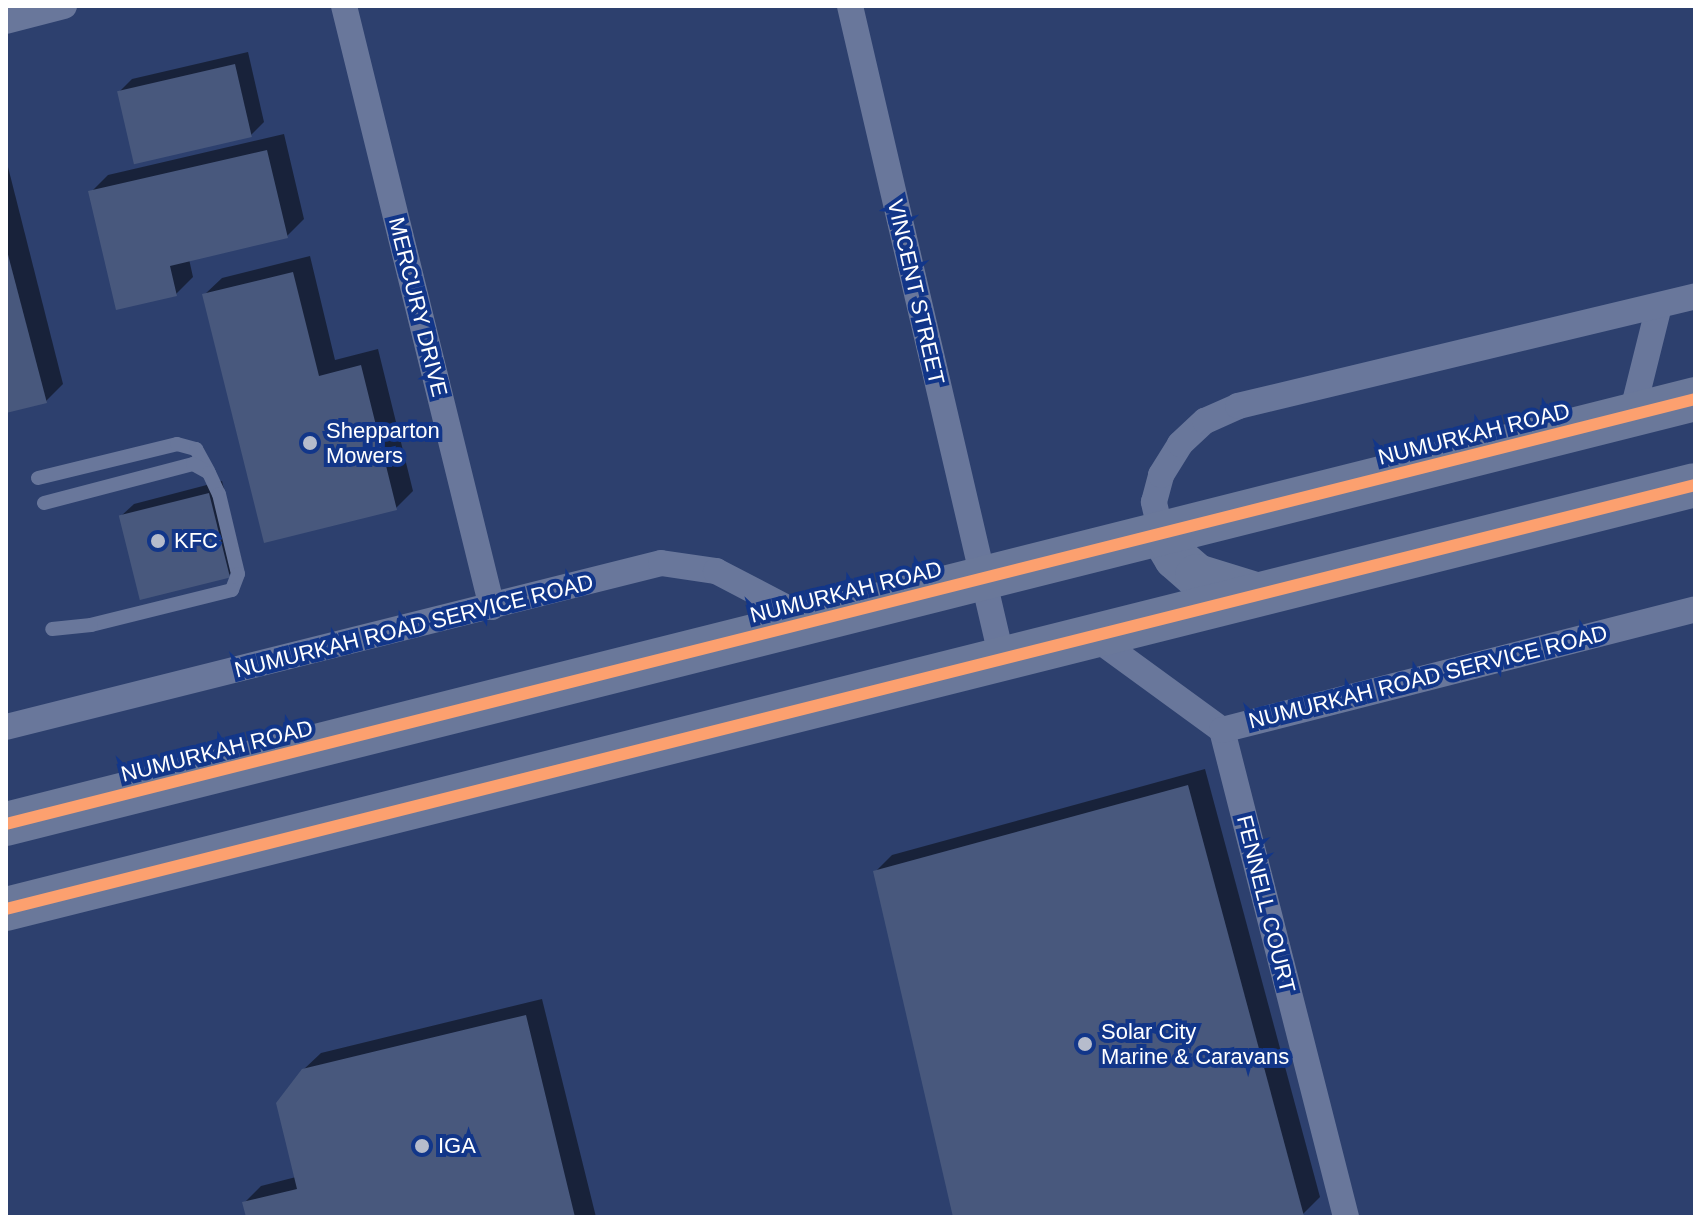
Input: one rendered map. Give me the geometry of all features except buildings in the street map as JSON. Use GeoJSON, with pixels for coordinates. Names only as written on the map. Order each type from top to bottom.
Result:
{"type":"FeatureCollection","features":[{"type":"Feature","properties":{"kind":"highway","name":"NUMURKAH ROAD"},"geometry":{"type":"LineString","coordinates":[[6,824],[1695,399]]}},
{"type":"Feature","properties":{"kind":"highway"},"geometry":{"type":"LineString","coordinates":[[6,909],[1695,485]]}},
{"type":"Feature","properties":{"kind":"highway"},"geometry":{"type":"LineString","coordinates":[[1161,533],[1176,558],[1197,576],[1258,594]]}},
{"type":"Feature","properties":{"kind":"street"},"geometry":{"type":"LineString","coordinates":[[6,21],[64,6]]}},
{"type":"Feature","properties":{"kind":"street","name":"MERCURY DRIVE"},"geometry":{"type":"LineString","coordinates":[[344,6],[492,607]]}},
{"type":"Feature","properties":{"kind":"street","name":"VINCENT STREET"},"geometry":{"type":"LineString","coordinates":[[850,6],[1002,659]]}},
{"type":"Feature","properties":{"kind":"street"},"geometry":{"type":"LineString","coordinates":[[1161,533],[1154,502],[1161,475],[1180,444],[1205,421],[1238,406],[1695,296]]}},
{"type":"Feature","properties":{"kind":"street"},"geometry":{"type":"LineString","coordinates":[[1632,414],[1659,306]]}},
{"type":"Feature","properties":{"kind":"street","name":"NUMURKAH ROAD SERVICE ROAD"},"geometry":{"type":"LineString","coordinates":[[6,727],[661,563],[716,571],[760,599],[813,621]]}},
{"type":"Feature","properties":{"kind":"street","name":"NUMURKAH ROAD SERVICE ROAD"},"geometry":{"type":"LineString","coordinates":[[1093,636],[1222,730],[1695,609]]}},
{"type":"Feature","properties":{"kind":"street","name":"FENNELL COURT"},"geometry":{"type":"LineString","coordinates":[[1222,730],[1346,1217]]}},
{"type":"Feature","properties":{"kind":"lane"},"geometry":{"type":"LineString","coordinates":[[38,478],[177,444],[196,449],[219,494],[238,574],[232,590],[91,625],[52,629]]}},
{"type":"Feature","properties":{"kind":"lane"},"geometry":{"type":"LineString","coordinates":[[44,503],[193,464],[209,473]]}},
{"type":"Feature","properties":{"kind":"cycle path"},"geometry":{"type":"LineString","coordinates":[[6,824],[1695,399]]}},
{"type":"Feature","properties":{"kind":"cycle path"},"geometry":{"type":"LineString","coordinates":[[6,909],[1695,485]]}},
{"type":"Feature","properties":{"kind":"place","name":"Shepparton Mowers"},"geometry":{"type":"Point","coordinates":[310,443]}},
{"type":"Feature","properties":{"kind":"place","name":"KFC"},"geometry":{"type":"Point","coordinates":[158,541]}},
{"type":"Feature","properties":{"kind":"place","name":"Solar City Marine & Caravans"},"geometry":{"type":"Point","coordinates":[1085,1044]}},
{"type":"Feature","properties":{"kind":"place","name":"IGA"},"geometry":{"type":"Point","coordinates":[422,1146]}}]}
